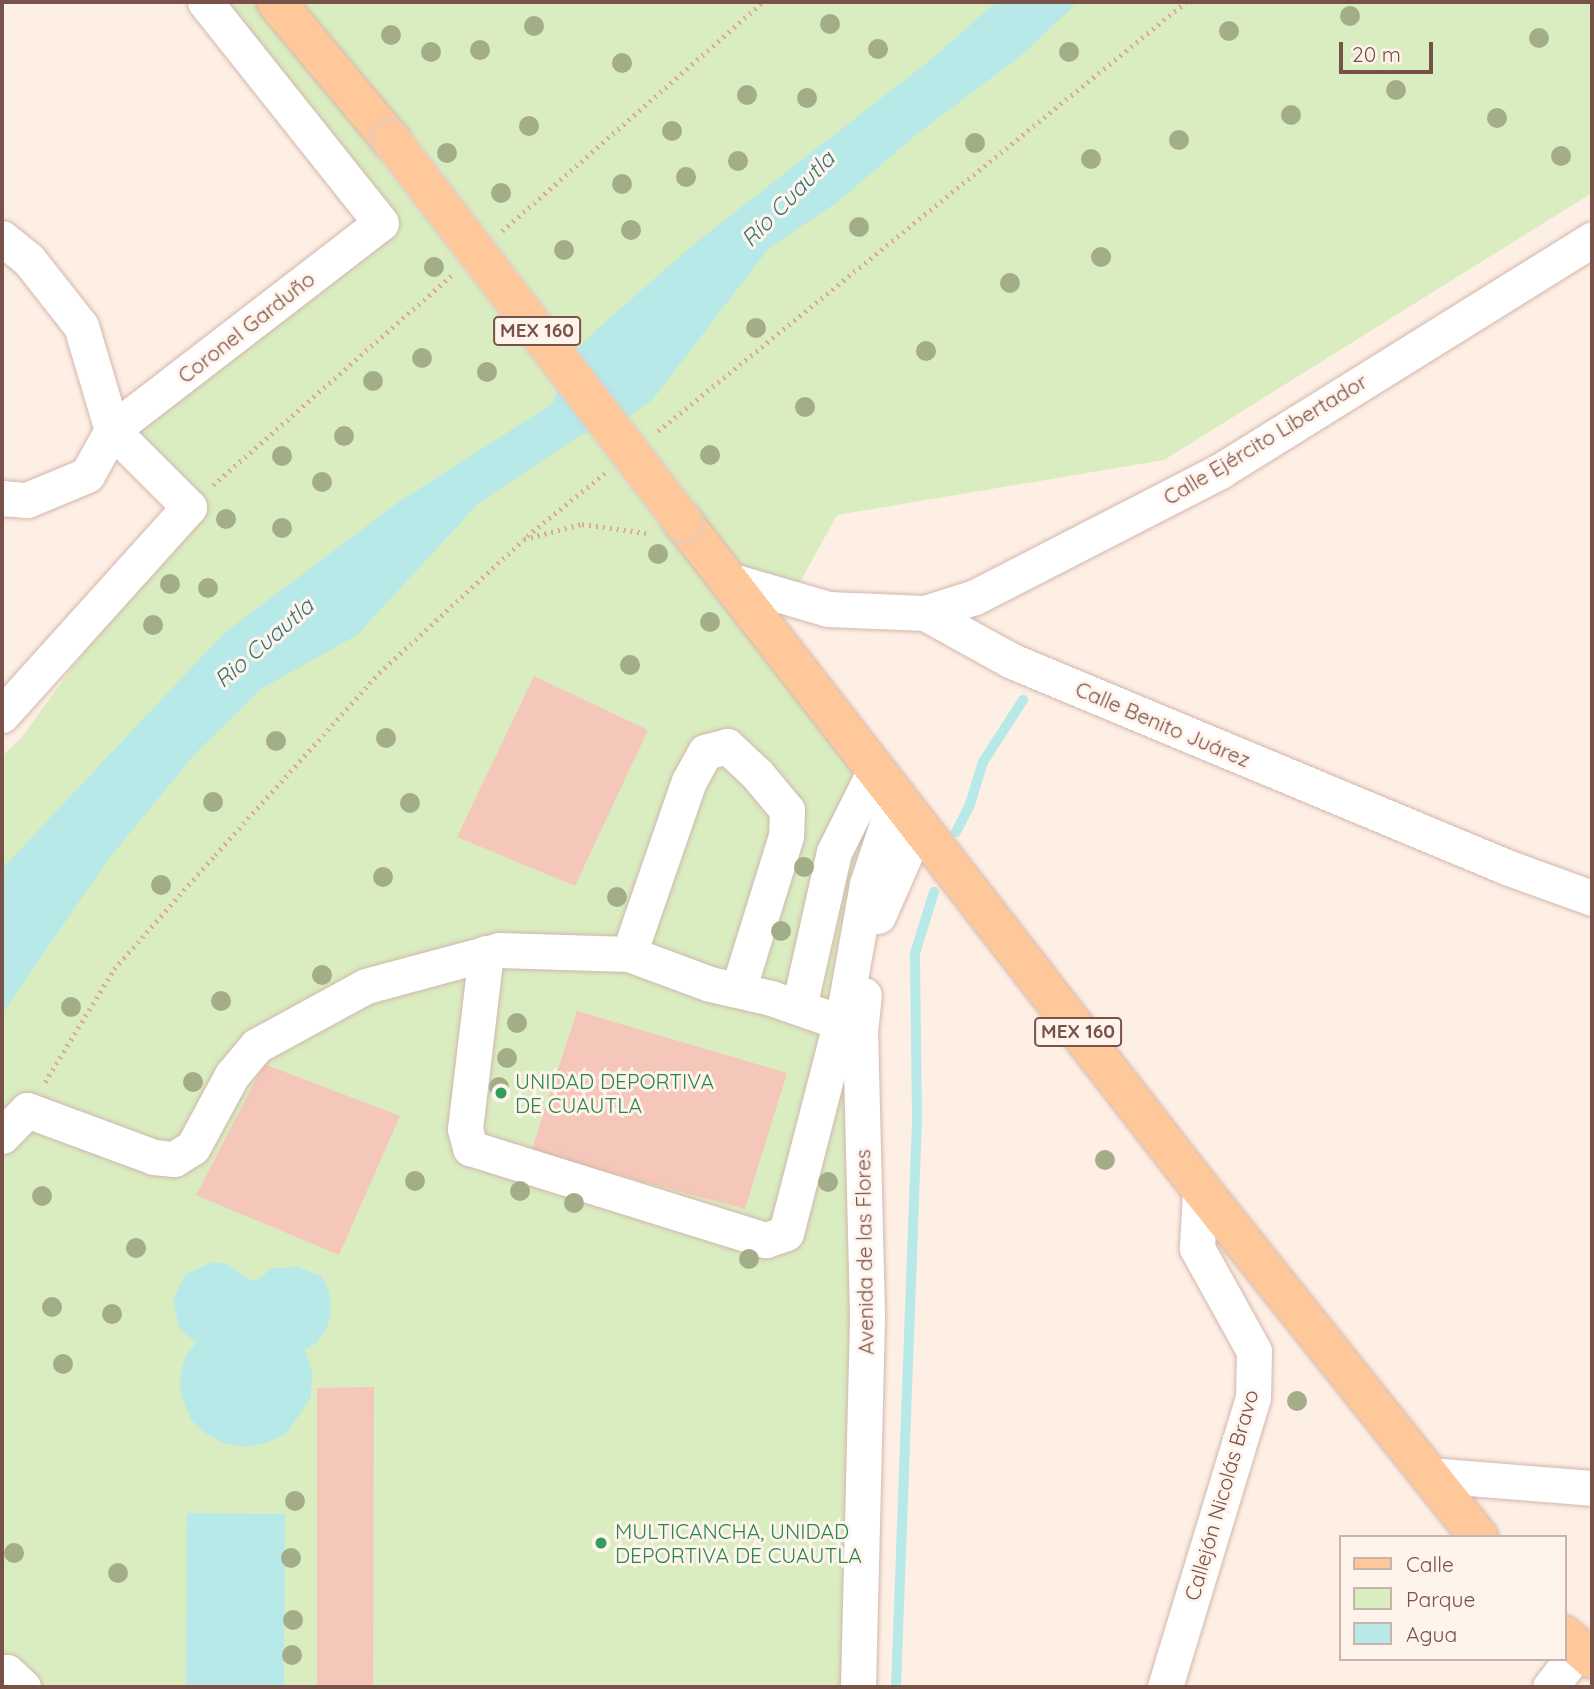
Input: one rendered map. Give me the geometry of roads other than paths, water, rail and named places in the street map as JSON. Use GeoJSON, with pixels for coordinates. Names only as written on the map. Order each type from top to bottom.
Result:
{"type":"FeatureCollection","features":[{"type":"Feature","properties":{"kind":"main road","name":"MEX 160"},"geometry":{"type":"LineString","coordinates":[[276,2],[391,140],[896,799],[1200,1188],[1477,1535]]}},
{"type":"Feature","properties":{"kind":"street","name":"Coronel Garduño"},"geometry":{"type":"LineString","coordinates":[[112,430],[381,223],[205,2]]}},
{"type":"Feature","properties":{"kind":"street"},"geometry":{"type":"LineString","coordinates":[[2,238],[29,260],[81,326],[112,430],[189,507],[2,715]]}},
{"type":"Feature","properties":{"kind":"street","name":"Calle Ejército Libertador"},"geometry":{"type":"LineString","coordinates":[[925,613],[975,597],[1220,471],[1592,239]]}},
{"type":"Feature","properties":{"kind":"street"},"geometry":{"type":"LineString","coordinates":[[2,498],[27,500],[87,475],[112,430]]}},
{"type":"Feature","properties":{"kind":"street","name":"Calle Benito Juárez"},"geometry":{"type":"LineString","coordinates":[[706,551],[828,609],[925,613],[1012,661],[1509,868],[1592,898]]}},
{"type":"Feature","properties":{"kind":"street"},"geometry":{"type":"LineString","coordinates":[[629,954],[690,781],[705,752],[727,746],[757,774],[787,810],[786,836],[738,990]]}},
{"type":"Feature","properties":{"kind":"street"},"geometry":{"type":"LineString","coordinates":[[799,1007],[834,852],[896,799]]}},
{"type":"Feature","properties":{"kind":"street"},"geometry":{"type":"LineString","coordinates":[[486,953],[465,1129],[470,1148],[766,1240],[786,1233],[840,1022],[867,884],[896,799]]}},
{"type":"Feature","properties":{"kind":"street","name":"Avenida de las Flores"},"geometry":{"type":"LineString","coordinates":[[858,1687],[867,1314],[860,1032],[872,929],[896,799]]}},
{"type":"Feature","properties":{"kind":"street"},"geometry":{"type":"LineString","coordinates":[[2,1136],[27,1110],[154,1157],[174,1159],[193,1147],[232,1075],[256,1046],[366,986],[499,950],[629,954],[710,984],[799,1007],[840,1022]]}},
{"type":"Feature","properties":{"kind":"street","name":"Callejón Nicolás Bravo"},"geometry":{"type":"LineString","coordinates":[[1165,1687],[1253,1398],[1254,1351],[1196,1248],[1200,1188]]}},
{"type":"Feature","properties":{"kind":"street"},"geometry":{"type":"LineString","coordinates":[[1431,1475],[1592,1488]]}},
{"type":"Feature","properties":{"kind":"street"},"geometry":{"type":"LineString","coordinates":[[1550,1687],[1578,1648]]}},
{"type":"Feature","properties":{"kind":"street"},"geometry":{"type":"LineString","coordinates":[[2,1673],[7,1672],[23,1687]]}},
{"type":"Feature","properties":{"kind":"water"},"geometry":{"type":"Polygon","coordinates":[[[996,2],[1078,2],[1023,54],[916,135],[839,201],[769,248],[653,399],[631,415],[579,436],[478,504],[357,635],[261,689],[194,755],[107,861],[2,1014],[2,869],[224,633],[397,503],[552,404],[575,351],[604,323],[694,244],[934,57],[996,2]]]}},
{"type":"Feature","properties":{"kind":"water"},"geometry":{"type":"Polygon","coordinates":[[[213,1262],[227,1264],[250,1280],[259,1279],[272,1268],[298,1267],[322,1277],[329,1292],[331,1310],[327,1328],[316,1344],[305,1349],[312,1372],[311,1398],[286,1434],[266,1443],[244,1447],[223,1443],[205,1433],[191,1420],[184,1403],[180,1387],[181,1372],[186,1356],[196,1343],[179,1328],[173,1299],[186,1274],[213,1262]]]}},
{"type":"Feature","properties":{"kind":"water"},"geometry":{"type":"Polygon","coordinates":[[[187,1513],[285,1514],[284,1687],[186,1687],[187,1513]]]}},
{"type":"Feature","properties":{"kind":"waterway"},"geometry":{"type":"LineString","coordinates":[[956,832],[970,804],[983,762],[1023,700]]}},
{"type":"Feature","properties":{"kind":"waterway"},"geometry":{"type":"LineString","coordinates":[[896,1687],[917,1121],[915,953],[934,892]]}},
{"type":"Feature","properties":{"kind":"place","name":"UNIDAD DEPORTIVA DE CUAUTLA"},"geometry":{"type":"Point","coordinates":[501,1093]}},
{"type":"Feature","properties":{"kind":"place","name":"MULTICANCHA, UNIDAD DEPORTIVA DE CUAUTLA"},"geometry":{"type":"Point","coordinates":[601,1543]}},
{"type":"Feature","properties":{"kind":"water label","name":"Río Cuautla"},"geometry":{"type":"Point","coordinates":[788,199]}},
{"type":"Feature","properties":{"kind":"water label","name":"Rio Cuautla"},"geometry":{"type":"Point","coordinates":[264,643]}}]}
